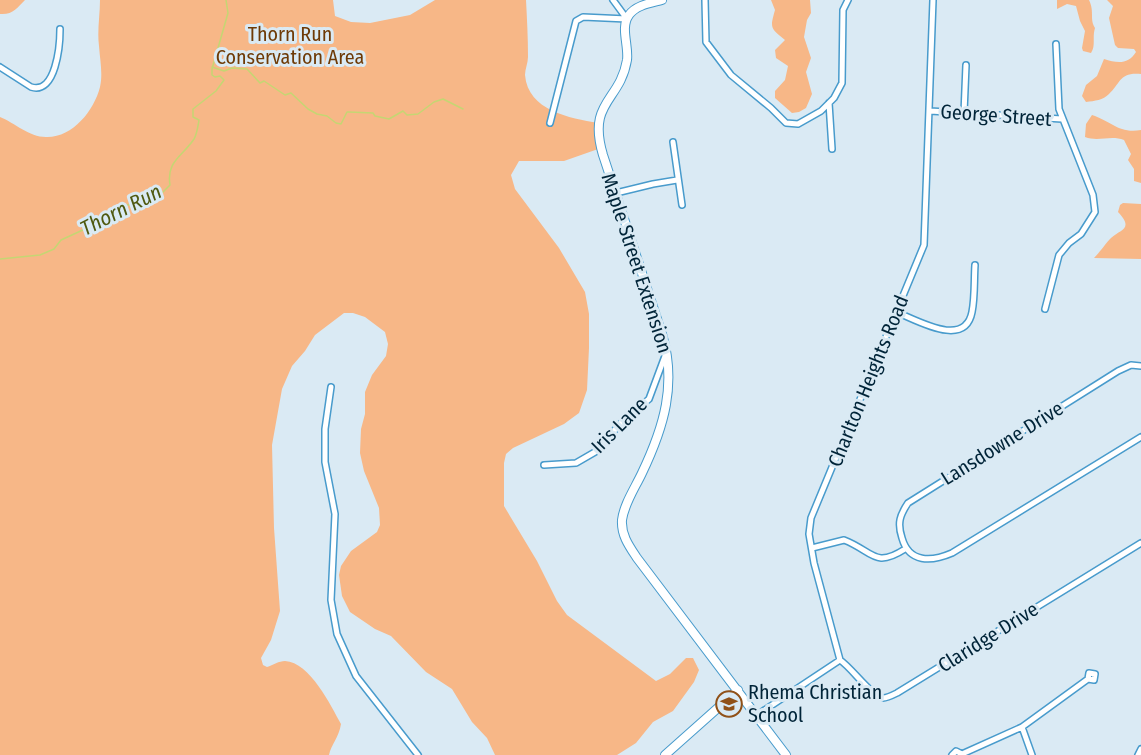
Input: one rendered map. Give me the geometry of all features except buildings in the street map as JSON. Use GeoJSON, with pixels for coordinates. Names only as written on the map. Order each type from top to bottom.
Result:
{"type":"FeatureCollection","features":[{"type":"Feature","properties":{"kind":"street"},"geometry":{"type":"LineString","coordinates":[[613,0],[627,19]]}},
{"type":"Feature","properties":{"kind":"street"},"geometry":{"type":"LineString","coordinates":[[627,19],[630,13],[638,8],[662,0]]}},
{"type":"Feature","properties":{"kind":"street"},"geometry":{"type":"LineString","coordinates":[[705,0],[706,42],[731,75],[786,123],[798,124],[821,111],[842,83],[843,10],[848,0]]}},
{"type":"Feature","properties":{"kind":"street","name":"Charlton Heights Road"},"geometry":{"type":"LineString","coordinates":[[840,660],[814,563],[809,534],[811,518],[924,245],[933,0]]}},
{"type":"Feature","properties":{"kind":"street"},"geometry":{"type":"LineString","coordinates":[[550,123],[576,21],[583,17],[627,19]]}},
{"type":"Feature","properties":{"kind":"street","name":"Maple Street Extension"},"geometry":{"type":"LineString","coordinates":[[627,19],[626,64],[602,110],[598,130],[603,155],[667,351],[670,372],[663,418],[651,453],[626,505],[622,529],[637,558],[786,755]]}},
{"type":"Feature","properties":{"kind":"street"},"geometry":{"type":"LineString","coordinates":[[0,67],[31,87],[43,87],[49,80],[57,60],[60,29]]}},
{"type":"Feature","properties":{"kind":"street"},"geometry":{"type":"LineString","coordinates":[[1045,309],[1059,255],[1081,234],[1095,212],[1093,195],[1059,109],[1056,44]]}},
{"type":"Feature","properties":{"kind":"street"},"geometry":{"type":"LineString","coordinates":[[964,113],[966,65]]}},
{"type":"Feature","properties":{"kind":"street"},"geometry":{"type":"LineString","coordinates":[[829,103],[832,149]]}},
{"type":"Feature","properties":{"kind":"street","name":"George Street"},"geometry":{"type":"LineString","coordinates":[[930,111],[1062,119]]}},
{"type":"Feature","properties":{"kind":"street"},"geometry":{"type":"LineString","coordinates":[[673,142],[682,205]]}},
{"type":"Feature","properties":{"kind":"street"},"geometry":{"type":"LineString","coordinates":[[616,193],[645,185],[678,180]]}},
{"type":"Feature","properties":{"kind":"street"},"geometry":{"type":"LineString","coordinates":[[896,312],[944,331],[964,328],[972,311],[975,265]]}},
{"type":"Feature","properties":{"kind":"street","name":"Iris Lane"},"geometry":{"type":"LineString","coordinates":[[544,465],[576,463],[596,452],[621,423],[649,399],[667,351]]}},
{"type":"Feature","properties":{"kind":"street","name":"Lansdowne Drive"},"geometry":{"type":"LineString","coordinates":[[905,549],[898,527],[900,514],[908,503],[1118,371],[1131,365],[1141,366]]}},
{"type":"Feature","properties":{"kind":"street"},"geometry":{"type":"LineString","coordinates":[[331,387],[325,429],[325,462],[335,514],[331,600],[337,634],[356,676],[418,755]]}},
{"type":"Feature","properties":{"kind":"street"},"geometry":{"type":"LineString","coordinates":[[812,548],[844,540],[882,559],[892,557],[905,549],[918,557],[940,558],[952,553],[1141,437]]}},
{"type":"Feature","properties":{"kind":"street","name":"Claridge Drive"},"geometry":{"type":"LineString","coordinates":[[840,660],[850,667],[874,695],[884,698],[897,693],[1141,543]]}},
{"type":"Feature","properties":{"kind":"street"},"geometry":{"type":"LineString","coordinates":[[757,715],[840,660]]}},
{"type":"Feature","properties":{"kind":"street"},"geometry":{"type":"LineString","coordinates":[[952,755],[958,751],[962,755],[1022,727],[1088,679]]}},
{"type":"Feature","properties":{"kind":"street"},"geometry":{"type":"LineString","coordinates":[[665,755],[738,690]]}},
{"type":"Feature","properties":{"kind":"street"},"geometry":{"type":"LineString","coordinates":[[1022,727],[1032,755]]}},
{"type":"Feature","properties":{"kind":"street"},"geometry":{"type":"LineString","coordinates":[[1138,755],[1141,749]]}},
{"type":"Feature","properties":{"kind":"green space"},"geometry":{"type":"Polygon","coordinates":[[[0,0],[25,0],[14,10],[4,14],[0,14],[0,0]]]}},
{"type":"Feature","properties":{"kind":"green space","name":"Thorn Run Conservation Area"},"geometry":{"type":"Polygon","coordinates":[[[100,0],[333,0],[335,16],[351,22],[370,23],[410,15],[435,0],[526,0],[528,57],[525,75],[528,87],[542,105],[552,111],[598,123],[601,148],[564,161],[519,161],[511,175],[515,189],[559,248],[585,292],[589,314],[589,348],[587,390],[579,413],[564,424],[513,448],[506,454],[504,506],[567,615],[656,681],[670,674],[686,658],[693,658],[699,670],[694,682],[673,711],[653,722],[636,743],[617,755],[495,755],[487,738],[472,722],[452,689],[426,672],[391,636],[375,629],[350,612],[342,596],[339,575],[341,566],[351,551],[377,532],[380,525],[379,508],[364,471],[360,453],[361,429],[365,414],[365,392],[372,375],[386,356],[388,344],[385,332],[365,317],[344,313],[315,335],[292,366],[282,389],[272,445],[274,528],[280,611],[271,640],[261,658],[263,665],[267,667],[283,661],[294,663],[319,686],[341,724],[329,755],[0,755],[0,117],[28,132],[46,137],[65,133],[87,114],[97,96],[101,82],[98,35],[100,0]]]}},
{"type":"Feature","properties":{"kind":"green space"},"geometry":{"type":"Polygon","coordinates":[[[771,0],[810,0],[811,13],[807,20],[804,37],[811,58],[806,72],[812,94],[806,108],[799,112],[792,113],[775,98],[775,91],[785,80],[788,66],[776,58],[775,50],[785,40],[772,27],[775,10],[771,0]]]}},
{"type":"Feature","properties":{"kind":"green space"},"geometry":{"type":"Polygon","coordinates":[[[1057,0],[1089,0],[1095,28],[1091,53],[1083,51],[1082,48],[1085,31],[1076,6],[1067,4],[1057,9],[1057,0]]]}},
{"type":"Feature","properties":{"kind":"green space"},"geometry":{"type":"Polygon","coordinates":[[[1107,0],[1141,0],[1141,74],[1124,77],[1107,96],[1086,102],[1082,96],[1086,85],[1097,76],[1104,59],[1122,62],[1136,52],[1134,49],[1118,48],[1115,45],[1109,18],[1113,6],[1107,0]]]}},
{"type":"Feature","properties":{"kind":"green space"},"geometry":{"type":"Polygon","coordinates":[[[1092,115],[1121,129],[1141,130],[1141,183],[1134,181],[1134,169],[1128,160],[1131,154],[1124,140],[1085,137],[1086,124],[1092,115]]]}},
{"type":"Feature","properties":{"kind":"green space"},"geometry":{"type":"Polygon","coordinates":[[[1123,203],[1141,204],[1141,259],[1094,258],[1111,238],[1124,228],[1125,222],[1118,212],[1123,203]]]}},
{"type":"Feature","properties":{"kind":"waterway","name":"Thorn Run"},"geometry":{"type":"LineString","coordinates":[[0,259],[40,255],[54,249],[61,240],[111,217],[121,206],[142,203],[162,193],[170,185],[169,177],[173,164],[190,145],[197,132],[199,120],[193,117],[193,109],[216,91],[224,80],[220,76],[212,75],[212,69],[228,13],[226,0]]}},
{"type":"Feature","properties":{"kind":"waterway"},"geometry":{"type":"LineString","coordinates":[[212,67],[224,71],[232,68],[247,69],[260,83],[264,81],[285,95],[291,93],[308,109],[341,124],[347,112],[373,113],[375,116],[389,119],[403,111],[407,115],[418,114],[434,102],[443,99],[463,109]]}},
{"type":"Feature","properties":{"kind":"place","name":"Rhema Christian School"},"geometry":{"type":"Point","coordinates":[729,704]}}]}
